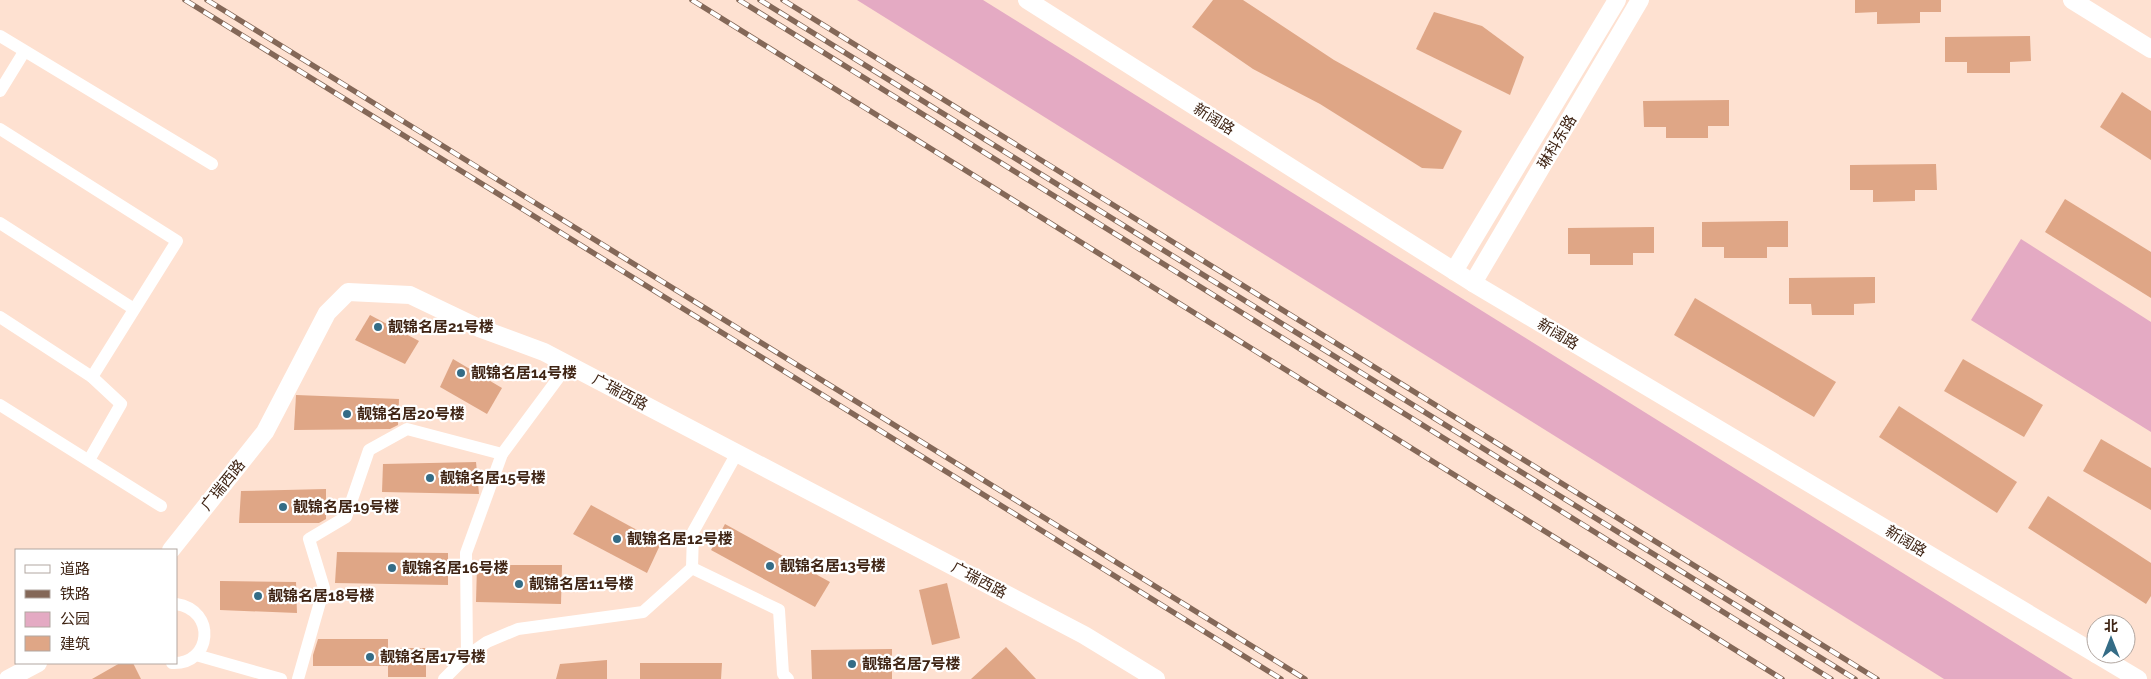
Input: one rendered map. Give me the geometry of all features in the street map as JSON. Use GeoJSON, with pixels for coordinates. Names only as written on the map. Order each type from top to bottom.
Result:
{"type":"FeatureCollection","features":[{"type":"Feature","properties":{"kind":"street","name":"新阔路"},"geometry":{"type":"LineString","coordinates":[[1027,0],[1473,283],[2086,648]]}},
{"type":"Feature","properties":{"kind":"street","name":"琳科东路"},"geometry":{"type":"LineString","coordinates":[[1454,271],[1617,0]]}},
{"type":"Feature","properties":{"kind":"street","name":"琳科东路"},"geometry":{"type":"LineString","coordinates":[[1473,283],[1640,0]]}},
{"type":"Feature","properties":{"kind":"street"},"geometry":{"type":"LineString","coordinates":[[2072,0],[2151,48]]}},
{"type":"Feature","properties":{"kind":"street"},"geometry":{"type":"LineString","coordinates":[[2087,0],[2151,39]]}},
{"type":"Feature","properties":{"kind":"street"},"geometry":{"type":"LineString","coordinates":[[0,36],[212,164]]}},
{"type":"Feature","properties":{"kind":"street"},"geometry":{"type":"LineString","coordinates":[[0,91],[24,52]]}},
{"type":"Feature","properties":{"kind":"street"},"geometry":{"type":"LineString","coordinates":[[0,129],[177,241],[92,377]]}},
{"type":"Feature","properties":{"kind":"street"},"geometry":{"type":"LineString","coordinates":[[0,223],[134,309]]}},
{"type":"Feature","properties":{"kind":"street","name":"广瑞西路"},"geometry":{"type":"LineString","coordinates":[[172,549],[265,432],[327,313],[348,292],[410,295],[479,328],[544,352],[1084,635],[1156,679]]}},
{"type":"Feature","properties":{"kind":"street"},"geometry":{"type":"LineString","coordinates":[[0,317],[92,377],[121,404],[89,460]]}},
{"type":"Feature","properties":{"kind":"street"},"geometry":{"type":"LineString","coordinates":[[467,656],[466,553],[502,454],[568,365]]}},
{"type":"Feature","properties":{"kind":"street"},"geometry":{"type":"LineString","coordinates":[[0,405],[161,506]]}},
{"type":"Feature","properties":{"kind":"street"},"geometry":{"type":"LineString","coordinates":[[298,679],[324,588],[310,539],[346,517],[369,450],[407,429],[502,454]]}},
{"type":"Feature","properties":{"kind":"street"},"geometry":{"type":"LineString","coordinates":[[444,679],[467,656],[487,642],[518,629],[643,612],[692,568],[693,532],[737,453]]}},
{"type":"Feature","properties":{"kind":"street"},"geometry":{"type":"LineString","coordinates":[[692,568],[779,610],[783,674],[788,679]]}},
{"type":"Feature","properties":{"kind":"street"},"geometry":{"type":"LineString","coordinates":[[178,605],[187,607],[201,619],[204,638],[196,655],[188,660],[178,662]]}},
{"type":"Feature","properties":{"kind":"street"},"geometry":{"type":"LineString","coordinates":[[196,655],[281,679]]}},
{"type":"Feature","properties":{"kind":"street"},"geometry":{"type":"LineString","coordinates":[[8,679],[36,664]]}},
{"type":"Feature","properties":{"kind":"street","name":"新阔路"},"geometry":{"type":"LineString","coordinates":[[2113,664],[2138,679]]}},
{"type":"Feature","properties":{"kind":"green space"},"geometry":{"type":"Polygon","coordinates":[[[857,0],[983,0],[2073,679],[1944,679],[857,0]]]}},
{"type":"Feature","properties":{"kind":"green space"},"geometry":{"type":"Polygon","coordinates":[[[2021,239],[2151,322],[2151,432],[1971,320],[2021,239]]]}},
{"type":"Feature","properties":{"kind":"building"},"geometry":{"type":"Polygon","coordinates":[[[1213,0],[1243,0],[1334,60],[1462,131],[1443,169],[1422,168],[1320,104],[1253,69],[1192,27],[1213,0]]]}},
{"type":"Feature","properties":{"kind":"building"},"geometry":{"type":"Polygon","coordinates":[[[1855,0],[1941,0],[1941,12],[1920,12],[1920,23],[1877,24],[1877,12],[1855,13],[1855,0]]]}},
{"type":"Feature","properties":{"kind":"building"},"geometry":{"type":"Polygon","coordinates":[[[1434,12],[1482,26],[1524,57],[1510,95],[1416,49],[1434,12]]]}},
{"type":"Feature","properties":{"kind":"building"},"geometry":{"type":"Polygon","coordinates":[[[2030,36],[2031,61],[2010,62],[2010,73],[1967,73],[1967,62],[1945,62],[1945,37],[2030,36]]]}},
{"type":"Feature","properties":{"kind":"building"},"geometry":{"type":"Polygon","coordinates":[[[2122,92],[2151,111],[2151,160],[2100,127],[2122,92]]]}},
{"type":"Feature","properties":{"kind":"building"},"geometry":{"type":"Polygon","coordinates":[[[1729,100],[1729,126],[1708,126],[1708,138],[1666,138],[1666,127],[1644,127],[1643,101],[1729,100]]]}},
{"type":"Feature","properties":{"kind":"building"},"geometry":{"type":"Polygon","coordinates":[[[1936,164],[1937,190],[1915,190],[1915,201],[1873,202],[1873,190],[1850,190],[1850,165],[1936,164]]]}},
{"type":"Feature","properties":{"kind":"building"},"geometry":{"type":"Polygon","coordinates":[[[2065,199],[2151,252],[2151,298],[2045,232],[2065,199]]]}},
{"type":"Feature","properties":{"kind":"building"},"geometry":{"type":"Polygon","coordinates":[[[1788,221],[1788,247],[1767,247],[1767,258],[1724,258],[1724,247],[1702,247],[1702,222],[1788,221]]]}},
{"type":"Feature","properties":{"kind":"building"},"geometry":{"type":"Polygon","coordinates":[[[1654,227],[1654,253],[1633,253],[1633,265],[1590,265],[1590,254],[1568,254],[1568,228],[1654,227]]]}},
{"type":"Feature","properties":{"kind":"building"},"geometry":{"type":"Polygon","coordinates":[[[1875,277],[1875,303],[1854,304],[1854,315],[1812,315],[1811,304],[1789,304],[1789,278],[1875,277]]]}},
{"type":"Feature","properties":{"kind":"building"},"geometry":{"type":"Polygon","coordinates":[[[1695,298],[1836,382],[1814,417],[1674,335],[1695,298]]]}},
{"type":"Feature","properties":{"kind":"building","name":"靓锦名居21号楼"},"geometry":{"type":"Polygon","coordinates":[[[370,315],[419,341],[405,364],[355,340],[370,315]]]}},
{"type":"Feature","properties":{"kind":"building","name":"靓锦名居14号楼"},"geometry":{"type":"Polygon","coordinates":[[[453,359],[502,388],[487,414],[440,387],[453,359]]]}},
{"type":"Feature","properties":{"kind":"building"},"geometry":{"type":"Polygon","coordinates":[[[1963,359],[2043,405],[2024,437],[1944,391],[1963,359]]]}},
{"type":"Feature","properties":{"kind":"building","name":"靓锦名居20号楼"},"geometry":{"type":"Polygon","coordinates":[[[296,395],[399,399],[398,425],[390,429],[294,430],[296,395]]]}},
{"type":"Feature","properties":{"kind":"building"},"geometry":{"type":"Polygon","coordinates":[[[1899,406],[2017,482],[1997,513],[1879,437],[1899,406]]]}},
{"type":"Feature","properties":{"kind":"building"},"geometry":{"type":"Polygon","coordinates":[[[2101,439],[2151,468],[2151,510],[2083,471],[2101,439]]]}},
{"type":"Feature","properties":{"kind":"building","name":"靓锦名居15号楼"},"geometry":{"type":"Polygon","coordinates":[[[476,462],[479,494],[382,492],[383,464],[476,462]]]}},
{"type":"Feature","properties":{"kind":"building","name":"靓锦名居19号楼"},"geometry":{"type":"Polygon","coordinates":[[[326,489],[326,519],[319,523],[239,523],[241,491],[326,489]]]}},
{"type":"Feature","properties":{"kind":"building"},"geometry":{"type":"Polygon","coordinates":[[[2048,496],[2151,563],[2151,596],[2146,604],[2028,528],[2048,496]]]}},
{"type":"Feature","properties":{"kind":"building","name":"靓锦名居12号楼"},"geometry":{"type":"Polygon","coordinates":[[[591,505],[661,543],[647,573],[573,534],[591,505]]]}},
{"type":"Feature","properties":{"kind":"building","name":"靓锦名居13号楼"},"geometry":{"type":"Polygon","coordinates":[[[725,524],[830,582],[815,607],[711,550],[725,524]]]}},
{"type":"Feature","properties":{"kind":"building","name":"靓锦名居16号楼"},"geometry":{"type":"Polygon","coordinates":[[[337,552],[448,553],[448,585],[335,583],[337,552]]]}},
{"type":"Feature","properties":{"kind":"building","name":"靓锦名居11号楼"},"geometry":{"type":"Polygon","coordinates":[[[477,565],[562,565],[561,604],[476,602],[477,565]]]}},
{"type":"Feature","properties":{"kind":"building","name":"靓锦名居18号楼"},"geometry":{"type":"Polygon","coordinates":[[[220,581],[296,582],[297,613],[220,610],[220,581]]]}},
{"type":"Feature","properties":{"kind":"building"},"geometry":{"type":"Polygon","coordinates":[[[947,583],[960,638],[932,645],[919,590],[947,583]]]}},
{"type":"Feature","properties":{"kind":"building","name":"靓锦名居17号楼"},"geometry":{"type":"Polygon","coordinates":[[[318,639],[388,639],[388,648],[426,648],[426,677],[388,677],[388,666],[313,666],[313,655],[318,639]]]}},
{"type":"Feature","properties":{"kind":"building"},"geometry":{"type":"Polygon","coordinates":[[[1006,647],[1036,679],[971,679],[1006,647]]]}},
{"type":"Feature","properties":{"kind":"building","name":"靓锦名居7号楼"},"geometry":{"type":"Polygon","coordinates":[[[892,649],[892,679],[812,679],[811,650],[892,649]]]}},
{"type":"Feature","properties":{"kind":"building"},"geometry":{"type":"Polygon","coordinates":[[[607,660],[607,679],[556,679],[560,664],[607,660]]]}},
{"type":"Feature","properties":{"kind":"building"},"geometry":{"type":"Polygon","coordinates":[[[640,663],[722,663],[721,679],[640,679],[640,663]]]}},
{"type":"Feature","properties":{"kind":"building"},"geometry":{"type":"Polygon","coordinates":[[[118,664],[134,664],[141,679],[92,679],[118,664]]]}},
{"type":"Feature","properties":{"kind":"railway"},"geometry":{"type":"LineString","coordinates":[[185,0],[1281,679]]}},
{"type":"Feature","properties":{"kind":"railway"},"geometry":{"type":"LineString","coordinates":[[207,0],[1305,679]]}},
{"type":"Feature","properties":{"kind":"railway"},"geometry":{"type":"LineString","coordinates":[[692,0],[1782,679]]}},
{"type":"Feature","properties":{"kind":"railway"},"geometry":{"type":"LineString","coordinates":[[739,0],[1831,679]]}},
{"type":"Feature","properties":{"kind":"railway"},"geometry":{"type":"LineString","coordinates":[[760,0],[1855,679]]}},
{"type":"Feature","properties":{"kind":"railway"},"geometry":{"type":"LineString","coordinates":[[783,0],[1877,679]]}},
{"type":"Feature","properties":{"kind":"place","name":"靓锦名居21号楼"},"geometry":{"type":"Point","coordinates":[378,327]}},
{"type":"Feature","properties":{"kind":"place","name":"靓锦名居14号楼"},"geometry":{"type":"Point","coordinates":[461,373]}},
{"type":"Feature","properties":{"kind":"place","name":"靓锦名居20号楼"},"geometry":{"type":"Point","coordinates":[347,414]}},
{"type":"Feature","properties":{"kind":"place","name":"靓锦名居15号楼"},"geometry":{"type":"Point","coordinates":[430,478]}},
{"type":"Feature","properties":{"kind":"place","name":"靓锦名居19号楼"},"geometry":{"type":"Point","coordinates":[283,507]}},
{"type":"Feature","properties":{"kind":"place","name":"靓锦名居12号楼"},"geometry":{"type":"Point","coordinates":[617,539]}},
{"type":"Feature","properties":{"kind":"place","name":"靓锦名居13号楼"},"geometry":{"type":"Point","coordinates":[770,566]}},
{"type":"Feature","properties":{"kind":"place","name":"靓锦名居16号楼"},"geometry":{"type":"Point","coordinates":[392,568]}},
{"type":"Feature","properties":{"kind":"place","name":"靓锦名居11号楼"},"geometry":{"type":"Point","coordinates":[519,584]}},
{"type":"Feature","properties":{"kind":"place","name":"靓锦名居18号楼"},"geometry":{"type":"Point","coordinates":[258,596]}},
{"type":"Feature","properties":{"kind":"place","name":"靓锦名居17号楼"},"geometry":{"type":"Point","coordinates":[370,657]}},
{"type":"Feature","properties":{"kind":"place","name":"靓锦名居7号楼"},"geometry":{"type":"Point","coordinates":[852,664]}}]}
